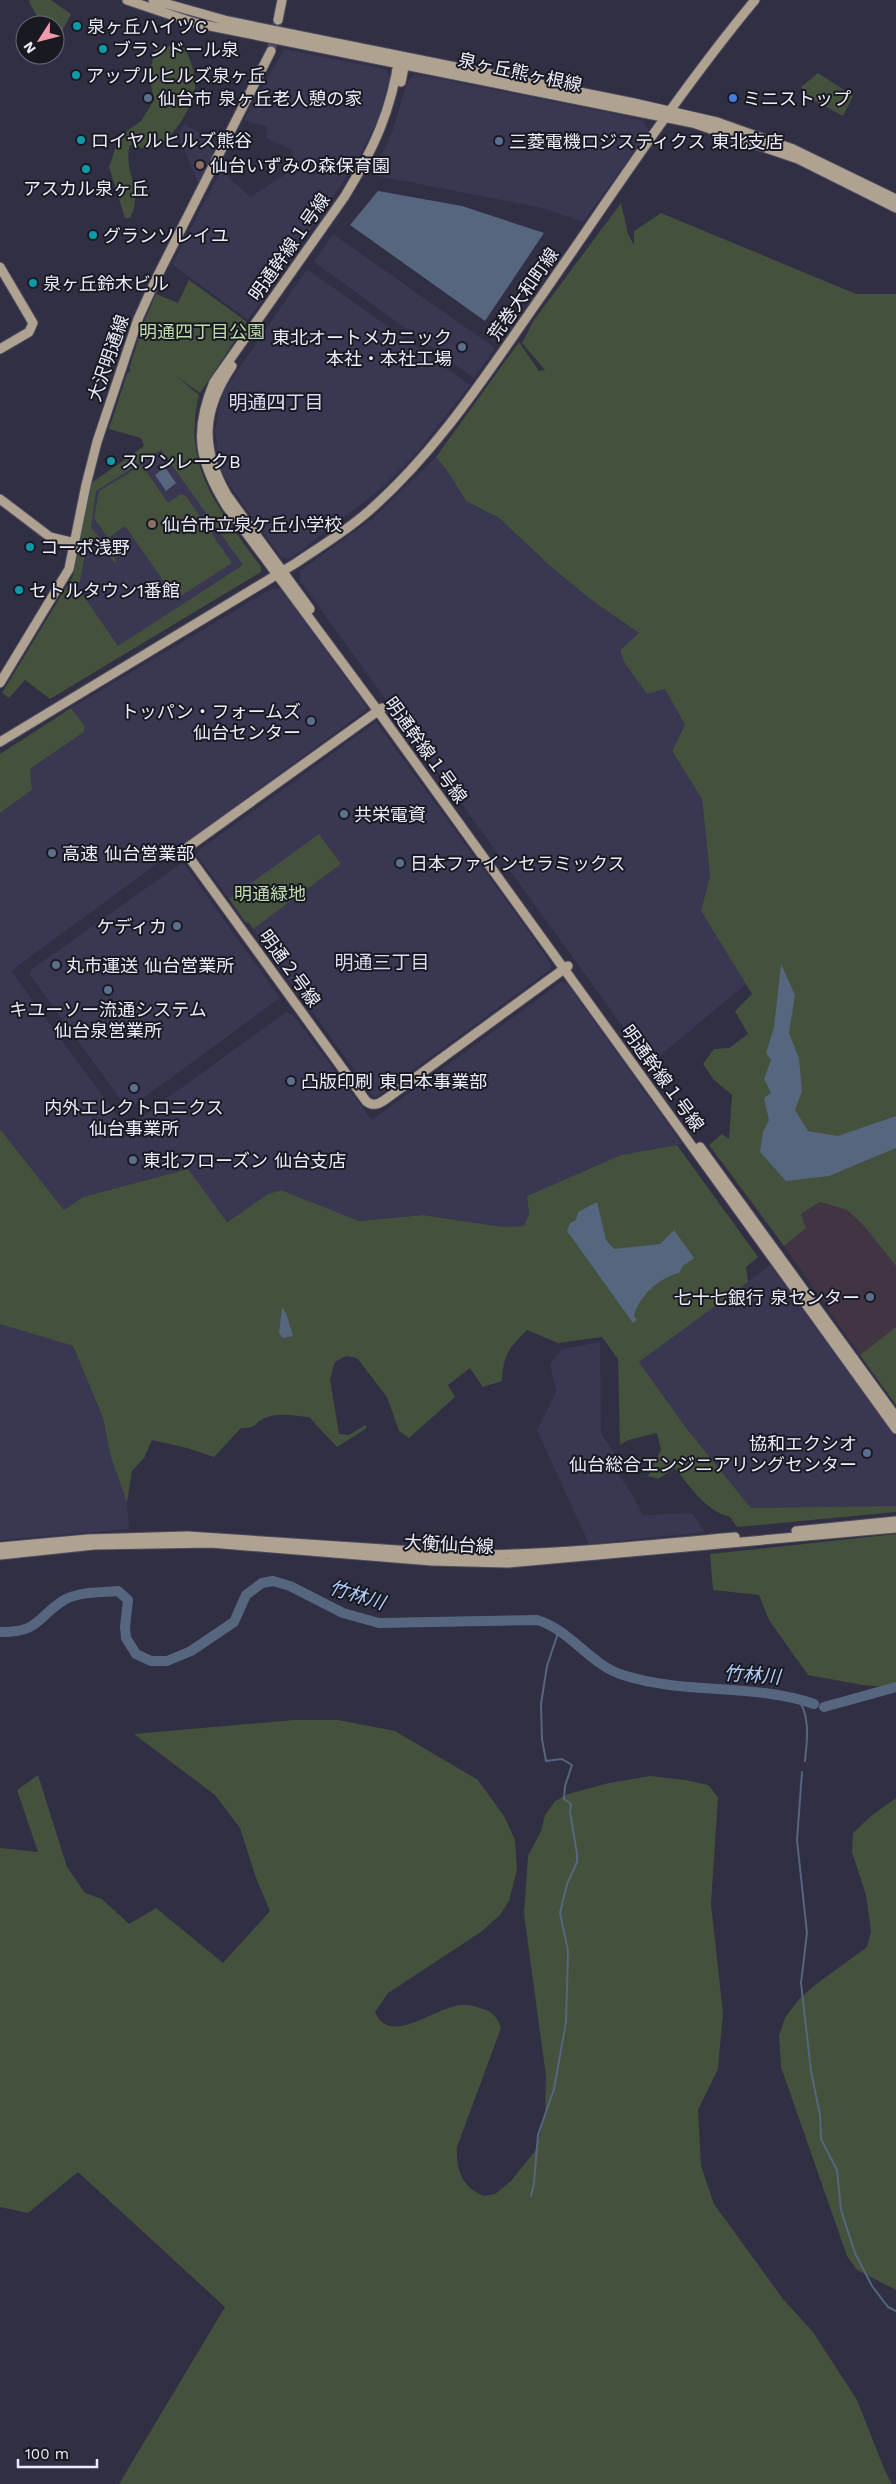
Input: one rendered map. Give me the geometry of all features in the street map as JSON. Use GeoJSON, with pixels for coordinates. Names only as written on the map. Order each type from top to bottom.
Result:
{"type":"FeatureCollection","features":[{"type":"Feature","properties":{"kind":"street","name":"泉ヶ丘熊ヶ根線"},"geometry":{"type":"LineString","coordinates":[[127,0],[195,23],[402,60]]}},
{"type":"Feature","properties":{"kind":"street","name":"泉ヶ丘熊ヶ根線"},"geometry":{"type":"LineString","coordinates":[[154,0],[228,21],[402,60],[733,126],[769,139],[844,172],[896,199]]}},
{"type":"Feature","properties":{"kind":"street"},"geometry":{"type":"LineString","coordinates":[[278,20],[282,0]]}},
{"type":"Feature","properties":{"kind":"street","name":"荒巻大和町線"},"geometry":{"type":"LineString","coordinates":[[0,742],[280,572],[318,548],[369,511],[426,454],[474,392],[669,114],[755,0]]}},
{"type":"Feature","properties":{"kind":"street","name":"大沢明通線"},"geometry":{"type":"LineString","coordinates":[[0,683],[70,569],[86,484],[97,442],[138,319],[156,277],[271,51]]}},
{"type":"Feature","properties":{"kind":"street","name":"明通幹線１号線"},"geometry":{"type":"LineString","coordinates":[[402,60],[396,102],[370,168],[351,199],[231,368],[215,395],[210,407],[207,438],[216,476],[280,572],[567,967],[896,1429]]}},
{"type":"Feature","properties":{"kind":"street","name":"泉ヶ丘熊ヶ根線"},"geometry":{"type":"LineString","coordinates":[[669,114],[798,159],[896,208]]}},
{"type":"Feature","properties":{"kind":"street"},"geometry":{"type":"LineString","coordinates":[[0,267],[33,322],[29,332],[0,349]]}},
{"type":"Feature","properties":{"kind":"street"},"geometry":{"type":"LineString","coordinates":[[0,499],[50,537],[76,543]]}},
{"type":"Feature","properties":{"kind":"street","name":"明通２号線"},"geometry":{"type":"LineString","coordinates":[[380,709],[184,850],[366,1100],[371,1104],[378,1104],[386,1099],[567,967]]}},
{"type":"Feature","properties":{"kind":"street"},"geometry":{"type":"LineString","coordinates":[[567,967],[896,1417]]}},
{"type":"Feature","properties":{"kind":"street","name":"大衡仙台線"},"geometry":{"type":"LineString","coordinates":[[0,1547],[88,1539],[187,1536],[474,1555],[508,1555],[651,1544],[896,1521]]}},
{"type":"Feature","properties":{"kind":"street","name":"大衡仙台線"},"geometry":{"type":"LineString","coordinates":[[0,1555],[94,1545],[211,1543],[432,1561],[508,1563],[896,1528]]}},
{"type":"Feature","properties":{"kind":"shaded area"},"geometry":{"type":"Polygon","coordinates":[[[284,49],[384,69],[390,76],[379,117],[356,163],[248,320],[172,264],[221,170],[250,197],[295,168],[292,150],[266,138],[267,127],[244,120],[284,49]]]}},
{"type":"Feature","properties":{"kind":"shaded area"},"geometry":{"type":"Polygon","coordinates":[[[415,74],[630,117],[643,121],[649,131],[583,222],[542,208],[373,175],[392,132],[407,83],[415,74]]]}},
{"type":"Feature","properties":{"kind":"shaded area","name":"仙台いずみの森保育園"},"geometry":{"type":"Polygon","coordinates":[[[184,124],[221,145],[199,184],[178,136],[184,124]]]}},
{"type":"Feature","properties":{"kind":"shaded area"},"geometry":{"type":"Polygon","coordinates":[[[333,234],[495,348],[474,378],[314,262],[333,234]]]}},
{"type":"Feature","properties":{"kind":"shaded area"},"geometry":{"type":"Polygon","coordinates":[[[307,269],[470,385],[416,454],[382,488],[290,559],[281,557],[232,489],[219,466],[215,431],[219,407],[225,389],[307,269]]]}},
{"type":"Feature","properties":{"kind":"shaded area","name":"仙台市立泉ケ丘小学校"},"geometry":{"type":"Polygon","coordinates":[[[160,437],[249,566],[118,650],[69,583],[74,578],[93,482],[160,437]]]}},
{"type":"Feature","properties":{"kind":"shaded area"},"geometry":{"type":"Polygon","coordinates":[[[436,457],[466,501],[499,518],[548,564],[590,599],[639,633],[620,650],[624,662],[665,689],[685,725],[672,751],[702,799],[710,876],[701,911],[746,984],[650,1064],[300,581],[300,571],[373,518],[436,457]]]}},
{"type":"Feature","properties":{"kind":"shaded area"},"geometry":{"type":"Polygon","coordinates":[[[271,589],[281,589],[366,706],[366,710],[11,971],[126,1128],[286,1012],[293,1015],[372,1120],[561,982],[566,982],[682,1144],[621,1155],[527,1196],[529,1214],[524,1226],[502,1227],[423,1215],[358,1221],[281,1190],[268,1194],[226,1222],[188,1169],[83,1197],[64,1210],[0,1129],[0,813],[32,790],[30,769],[84,732],[84,725],[71,708],[271,589]]]}},
{"type":"Feature","properties":{"kind":"shaded area"},"geometry":{"type":"Polygon","coordinates":[[[376,722],[524,925],[551,964],[551,969],[376,1097],[373,1096],[253,929],[341,864],[320,835],[229,899],[197,855],[198,851],[376,722]]]}},
{"type":"Feature","properties":{"kind":"shaded area"},"geometry":{"type":"Polygon","coordinates":[[[180,864],[185,865],[280,998],[131,1107],[126,1107],[30,975],[31,970],[180,864]]]}},
{"type":"Feature","properties":{"kind":"shaded area"},"geometry":{"type":"Polygon","coordinates":[[[820,1202],[847,1210],[864,1226],[896,1266],[896,1327],[860,1355],[784,1246],[805,1228],[801,1214],[820,1202]]]}},
{"type":"Feature","properties":{"kind":"shaded area"},"geometry":{"type":"Polygon","coordinates":[[[770,1265],[896,1438],[896,1506],[751,1508],[687,1429],[639,1362],[770,1265]]]}},
{"type":"Feature","properties":{"kind":"shaded area"},"geometry":{"type":"Polygon","coordinates":[[[0,1324],[73,1346],[103,1418],[111,1458],[127,1502],[129,1529],[0,1540],[0,1324]]]}},
{"type":"Feature","properties":{"kind":"shaded area"},"geometry":{"type":"Polygon","coordinates":[[[600,1342],[601,1433],[619,1460],[619,1475],[643,1515],[692,1513],[705,1532],[589,1544],[537,1430],[556,1392],[550,1364],[562,1349],[600,1342]]]}},
{"type":"Feature","properties":{"kind":"green space"},"geometry":{"type":"Polygon","coordinates":[[[30,0],[51,0],[71,14],[65,26],[65,15],[36,15],[29,2],[30,0]]]}},
{"type":"Feature","properties":{"kind":"green space"},"geometry":{"type":"Polygon","coordinates":[[[172,46],[185,48],[195,78],[193,97],[179,125],[164,141],[157,146],[149,148],[130,145],[128,155],[135,199],[130,218],[125,218],[109,167],[119,137],[141,121],[154,100],[149,75],[156,47],[172,46]]]}},
{"type":"Feature","properties":{"kind":"green space"},"geometry":{"type":"Polygon","coordinates":[[[818,73],[853,96],[843,116],[811,99],[801,87],[818,73]]]}},
{"type":"Feature","properties":{"kind":"green space"},"geometry":{"type":"Polygon","coordinates":[[[621,203],[628,234],[634,245],[634,231],[661,213],[856,294],[896,294],[896,1266],[864,1226],[847,1210],[820,1202],[801,1214],[806,1228],[784,1246],[709,1145],[722,1134],[729,1139],[732,1095],[714,1080],[703,1064],[714,1049],[729,1048],[748,1034],[735,1011],[752,994],[701,911],[710,876],[702,799],[672,751],[685,725],[665,689],[647,694],[624,662],[620,650],[639,633],[590,599],[548,564],[499,518],[466,501],[436,457],[519,342],[539,371],[545,370],[522,343],[534,320],[621,203]]]}},
{"type":"Feature","properties":{"kind":"green space","name":"明通四丁目公園"},"geometry":{"type":"Polygon","coordinates":[[[189,280],[247,322],[200,393],[175,375],[199,395],[195,421],[195,445],[200,467],[208,487],[232,527],[261,567],[261,572],[50,699],[25,680],[9,698],[2,693],[73,576],[79,549],[86,549],[80,581],[76,585],[118,646],[243,565],[161,450],[96,491],[91,527],[116,560],[115,563],[100,546],[80,540],[90,484],[144,446],[141,438],[109,429],[127,374],[131,370],[129,369],[143,324],[156,294],[178,303],[189,280]]]}},
{"type":"Feature","properties":{"kind":"green space"},"geometry":{"type":"Polygon","coordinates":[[[142,465],[168,503],[181,494],[186,496],[232,563],[176,599],[125,526],[108,538],[94,518],[99,491],[142,465]]]}},
{"type":"Feature","properties":{"kind":"green space"},"geometry":{"type":"Polygon","coordinates":[[[71,708],[84,725],[84,732],[30,769],[32,790],[0,813],[0,754],[71,708]]]}},
{"type":"Feature","properties":{"kind":"green space","name":"明通緑地"},"geometry":{"type":"Polygon","coordinates":[[[319,834],[341,864],[253,929],[248,922],[246,923],[229,899],[319,834]]]}},
{"type":"Feature","properties":{"kind":"green space"},"geometry":{"type":"Polygon","coordinates":[[[0,1129],[64,1210],[83,1197],[188,1169],[227,1222],[268,1194],[281,1190],[359,1221],[423,1215],[502,1227],[524,1226],[529,1214],[527,1196],[621,1155],[677,1145],[758,1257],[746,1267],[748,1282],[639,1362],[687,1429],[751,1508],[896,1506],[896,1512],[737,1527],[730,1517],[706,1504],[675,1468],[658,1479],[648,1476],[661,1450],[657,1433],[628,1440],[620,1445],[618,1359],[602,1337],[558,1343],[527,1330],[508,1352],[502,1381],[483,1387],[470,1368],[448,1385],[455,1397],[409,1438],[399,1431],[387,1397],[357,1358],[346,1356],[335,1362],[330,1379],[339,1434],[349,1435],[365,1425],[367,1428],[337,1447],[309,1417],[270,1416],[253,1426],[241,1428],[214,1457],[187,1448],[152,1440],[144,1458],[132,1471],[127,1502],[111,1458],[103,1418],[73,1346],[0,1324],[0,1129]]]}},
{"type":"Feature","properties":{"kind":"green space"},"geometry":{"type":"Polygon","coordinates":[[[896,1327],[896,1405],[860,1355],[896,1327]]]}},
{"type":"Feature","properties":{"kind":"green space"},"geometry":{"type":"Polygon","coordinates":[[[896,1534],[896,1688],[862,1685],[808,1675],[769,1620],[759,1595],[713,1590],[710,1554],[896,1534]]]}},
{"type":"Feature","properties":{"kind":"green space"},"geometry":{"type":"Polygon","coordinates":[[[294,1720],[338,1720],[395,1731],[478,1780],[504,1816],[515,1840],[517,1870],[509,1901],[500,1915],[481,1932],[388,1993],[375,2012],[382,2022],[391,2026],[402,2026],[451,2007],[466,2005],[488,2011],[498,2021],[501,2028],[457,2147],[459,2171],[462,2177],[477,2193],[485,2196],[495,2194],[511,2181],[535,2151],[545,2117],[546,2076],[524,1914],[528,1856],[541,1831],[545,1815],[555,1801],[568,1794],[609,1783],[650,1776],[708,1785],[718,1797],[711,1904],[723,2013],[718,2069],[698,2110],[701,2166],[714,2204],[783,2299],[813,2332],[857,2400],[892,2484],[119,2484],[225,2307],[78,2172],[28,2213],[0,2207],[0,1848],[38,1852],[17,1790],[38,1775],[67,1867],[85,1893],[102,1899],[129,1924],[156,1908],[223,1963],[270,1911],[256,1878],[240,1828],[215,1795],[134,1734],[294,1720]]]}},
{"type":"Feature","properties":{"kind":"green space"},"geometry":{"type":"Polygon","coordinates":[[[896,1798],[896,2290],[857,2270],[847,2256],[781,2067],[779,2036],[785,2018],[799,1999],[867,1947],[871,1931],[866,1895],[852,1852],[853,1833],[871,1816],[896,1798]]]}},
{"type":"Feature","properties":{"kind":"water"},"geometry":{"type":"Polygon","coordinates":[[[378,191],[462,206],[544,233],[485,321],[350,225],[378,191]]]}},
{"type":"Feature","properties":{"kind":"water"},"geometry":{"type":"Polygon","coordinates":[[[165,467],[176,483],[166,491],[155,475],[165,467]]]}},
{"type":"Feature","properties":{"kind":"water"},"geometry":{"type":"Polygon","coordinates":[[[781,964],[795,995],[789,1033],[799,1058],[802,1091],[795,1110],[808,1131],[838,1136],[896,1116],[896,1148],[829,1176],[786,1181],[760,1152],[763,1132],[769,1120],[764,1098],[771,1093],[764,1079],[771,1060],[766,1053],[774,1027],[781,964]]]}},
{"type":"Feature","properties":{"kind":"water"},"geometry":{"type":"Polygon","coordinates":[[[597,1202],[606,1240],[614,1249],[660,1244],[674,1230],[694,1258],[683,1266],[679,1273],[664,1279],[645,1295],[634,1316],[637,1320],[633,1323],[567,1231],[570,1223],[576,1220],[578,1212],[597,1202]]]}},
{"type":"Feature","properties":{"kind":"water"},"geometry":{"type":"Polygon","coordinates":[[[282,1308],[286,1313],[293,1336],[283,1338],[279,1333],[282,1308]]]}},
{"type":"Feature","properties":{"kind":"waterway","name":"竹林川"},"geometry":{"type":"LineString","coordinates":[[0,1632],[13,1632],[30,1627],[55,1606],[70,1597],[118,1591],[128,1600],[125,1627],[126,1638],[136,1654],[151,1661],[167,1661],[191,1651],[234,1622],[246,1595],[262,1583],[273,1581],[290,1586],[343,1613],[379,1623],[537,1620],[560,1631],[600,1664],[623,1675],[670,1685],[767,1693],[814,1704]]}},
{"type":"Feature","properties":{"kind":"waterway"},"geometry":{"type":"LineString","coordinates":[[531,2196],[538,2135],[554,2089],[566,2022],[568,1951],[560,1913],[567,1884],[577,1862],[570,1812],[571,1804],[564,1799],[565,1786],[572,1765],[562,1759],[546,1761],[542,1739],[541,1704],[547,1666],[559,1630]]}},
{"type":"Feature","properties":{"kind":"waterway","name":"竹林川"},"geometry":{"type":"LineString","coordinates":[[824,1707],[896,1687]]}},
{"type":"Feature","properties":{"kind":"waterway"},"geometry":{"type":"LineString","coordinates":[[797,1698],[806,1720],[805,1761]]}},
{"type":"Feature","properties":{"kind":"waterway"},"geometry":{"type":"LineString","coordinates":[[802,1772],[797,1840],[807,1933],[801,1983],[811,2071],[820,2115],[821,2139],[837,2170],[841,2210],[855,2253],[872,2286],[888,2307],[896,2311]]}},
{"type":"Feature","properties":{"kind":"tunnel"},"geometry":{"type":"LineString","coordinates":[[271,51],[278,20]]}},
{"type":"Feature","properties":{"kind":"place","name":"泉ヶ丘ハイツC"},"geometry":{"type":"Point","coordinates":[77,26]}},
{"type":"Feature","properties":{"kind":"place","name":"ブランドール泉"},"geometry":{"type":"Point","coordinates":[103,49]}},
{"type":"Feature","properties":{"kind":"place","name":"アップルヒルズ泉ヶ丘"},"geometry":{"type":"Point","coordinates":[76,75]}},
{"type":"Feature","properties":{"kind":"place","name":"仙台市 泉ヶ丘老人憩の家"},"geometry":{"type":"Point","coordinates":[148,98]}},
{"type":"Feature","properties":{"kind":"place","name":"ミニストップ"},"geometry":{"type":"Point","coordinates":[733,98]}},
{"type":"Feature","properties":{"kind":"place","name":"ロイヤルヒルズ熊谷"},"geometry":{"type":"Point","coordinates":[81,140]}},
{"type":"Feature","properties":{"kind":"place","name":"三菱電機ロジスティクス 東北支店"},"geometry":{"type":"Point","coordinates":[499,141]}},
{"type":"Feature","properties":{"kind":"place","name":"仙台いずみの森保育園"},"geometry":{"type":"Point","coordinates":[200,165]}},
{"type":"Feature","properties":{"kind":"place","name":"アスカル泉ヶ丘"},"geometry":{"type":"Point","coordinates":[86,169]}},
{"type":"Feature","properties":{"kind":"place","name":"グランソレイユ"},"geometry":{"type":"Point","coordinates":[93,235]}},
{"type":"Feature","properties":{"kind":"place","name":"泉ヶ丘鈴木ビル"},"geometry":{"type":"Point","coordinates":[33,283]}},
{"type":"Feature","properties":{"kind":"place","name":"東北オートメカニック 本社・本社工場"},"geometry":{"type":"Point","coordinates":[462,347]}},
{"type":"Feature","properties":{"kind":"place","name":"スワンレークB"},"geometry":{"type":"Point","coordinates":[111,461]}},
{"type":"Feature","properties":{"kind":"place","name":"仙台市立泉ケ丘小学校"},"geometry":{"type":"Point","coordinates":[152,524]}},
{"type":"Feature","properties":{"kind":"place","name":"コーポ浅野"},"geometry":{"type":"Point","coordinates":[30,547]}},
{"type":"Feature","properties":{"kind":"place","name":"セトルタウン1番館"},"geometry":{"type":"Point","coordinates":[19,590]}},
{"type":"Feature","properties":{"kind":"place","name":"トッパン・フォームズ 仙台センター"},"geometry":{"type":"Point","coordinates":[311,721]}},
{"type":"Feature","properties":{"kind":"place","name":"共栄電資"},"geometry":{"type":"Point","coordinates":[344,814]}},
{"type":"Feature","properties":{"kind":"place","name":"高速 仙台営業部"},"geometry":{"type":"Point","coordinates":[52,853]}},
{"type":"Feature","properties":{"kind":"place","name":"日本ファインセラミックス"},"geometry":{"type":"Point","coordinates":[400,863]}},
{"type":"Feature","properties":{"kind":"place","name":"ケディカ"},"geometry":{"type":"Point","coordinates":[177,926]}},
{"type":"Feature","properties":{"kind":"place","name":"丸市運送 仙台営業所"},"geometry":{"type":"Point","coordinates":[56,965]}},
{"type":"Feature","properties":{"kind":"place","name":"キユーソー流通システム 仙台泉営業所"},"geometry":{"type":"Point","coordinates":[108,990]}},
{"type":"Feature","properties":{"kind":"place","name":"凸版印刷 東日本事業部"},"geometry":{"type":"Point","coordinates":[291,1081]}},
{"type":"Feature","properties":{"kind":"place","name":"内外エレクトロニクス 仙台事業所"},"geometry":{"type":"Point","coordinates":[134,1088]}},
{"type":"Feature","properties":{"kind":"place","name":"東北フローズン 仙台支店"},"geometry":{"type":"Point","coordinates":[133,1160]}},
{"type":"Feature","properties":{"kind":"place","name":"七十七銀行 泉センター"},"geometry":{"type":"Point","coordinates":[870,1297]}},
{"type":"Feature","properties":{"kind":"place","name":"協和エクシオ 仙台総合エンジニアリングセンター"},"geometry":{"type":"Point","coordinates":[867,1453]}},
{"type":"Feature","properties":{"kind":"district","name":"明通四丁目"},"geometry":{"type":"Point","coordinates":[276,402]}},
{"type":"Feature","properties":{"kind":"district","name":"明通三丁目"},"geometry":{"type":"Point","coordinates":[382,962]}}]}
